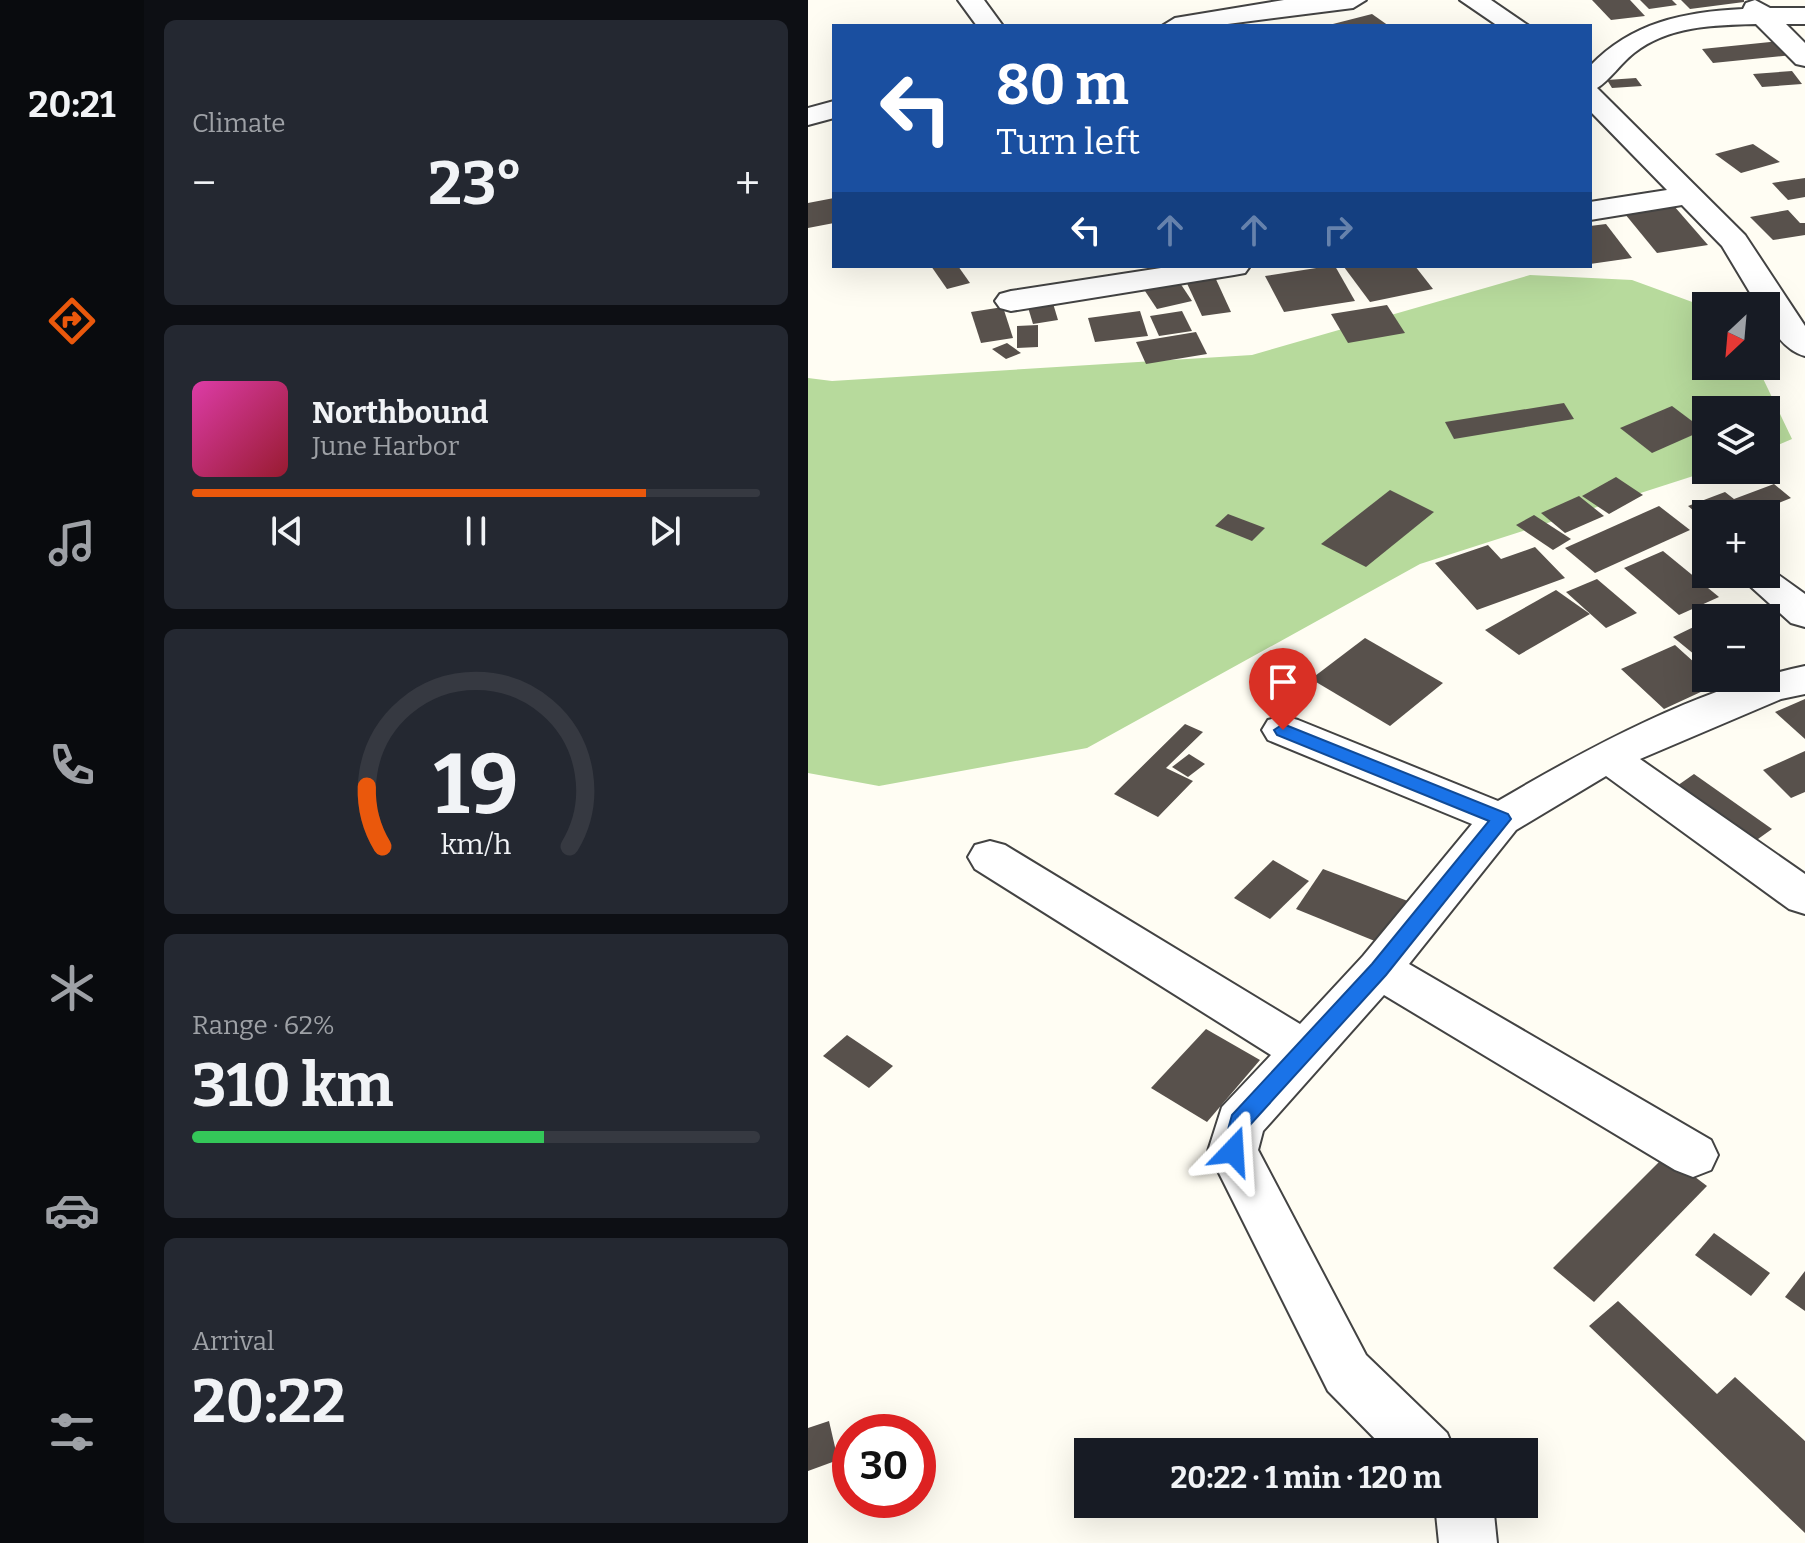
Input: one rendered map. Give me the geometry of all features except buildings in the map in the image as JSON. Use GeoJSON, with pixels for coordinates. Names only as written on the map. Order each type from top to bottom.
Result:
{"type":"FeatureCollection","features":[{"type":"Feature","properties":{"kind":"street"},"geometry":{"type":"LineString","coordinates":[[971,0],[989,24]]}},
{"type":"Feature","properties":{"kind":"street"},"geometry":{"type":"LineString","coordinates":[[1185,24],[1237,13],[1353,0]]}},
{"type":"Feature","properties":{"kind":"street"},"geometry":{"type":"LineString","coordinates":[[1473,0],[1513,24]]}},
{"type":"Feature","properties":{"kind":"street"},"geometry":{"type":"LineString","coordinates":[[1592,80],[1618,52],[1641,37],[1679,25],[1759,11],[1805,16]]}},
{"type":"Feature","properties":{"kind":"street"},"geometry":{"type":"LineString","coordinates":[[1759,11],[1805,58]]}},
{"type":"Feature","properties":{"kind":"street"},"geometry":{"type":"LineString","coordinates":[[1592,97],[1734,241],[1782,319],[1805,346]]}},
{"type":"Feature","properties":{"kind":"street"},"geometry":{"type":"LineString","coordinates":[[1592,211],[1689,195]]}},
{"type":"Feature","properties":{"kind":"street"},"geometry":{"type":"LineString","coordinates":[[1011,301],[1221,268]]}},
{"type":"Feature","properties":{"kind":"street"},"geometry":{"type":"LineString","coordinates":[[1773,588],[1805,614]]}},
{"type":"Feature","properties":{"kind":"street"},"geometry":{"type":"LineString","coordinates":[[1413,1438],[1347,1373],[1233,1151],[1240,1122],[1379,969],[1501,819],[1607,756],[1772,687],[1805,680]]}},
{"type":"Feature","properties":{"kind":"street"},"geometry":{"type":"LineString","coordinates":[[1283,730],[1501,819]]}},
{"type":"Feature","properties":{"kind":"street"},"geometry":{"type":"LineString","coordinates":[[1607,756],[1805,897]]}},
{"type":"Feature","properties":{"kind":"street"},"geometry":{"type":"LineString","coordinates":[[990,857],[1304,1051]]}},
{"type":"Feature","properties":{"kind":"street"},"geometry":{"type":"LineString","coordinates":[[1379,969],[1693,1155]]}},
{"type":"Feature","properties":{"kind":"street"},"geometry":{"type":"LineString","coordinates":[[1465,1518],[1468,1543]]}},
{"type":"Feature","properties":{"kind":"green space"},"geometry":{"type":"Polygon","coordinates":[[[1530,275],[1632,280],[1692,302],[1692,380],[1764,380],[1771,396],[1692,396],[1692,476],[1420,564],[1087,748],[879,786],[808,773],[808,378],[832,381],[1252,355],[1530,275]]]}},
{"type":"Feature","properties":{"kind":"green space"},"geometry":{"type":"Polygon","coordinates":[[[1780,414],[1792,439],[1780,444],[1780,414]]]}},
{"type":"Feature","properties":{"kind":"route"},"geometry":{"type":"LineString","coordinates":[[1233,1151],[1240,1122],[1379,969],[1501,819],[1283,730]]}}]}
